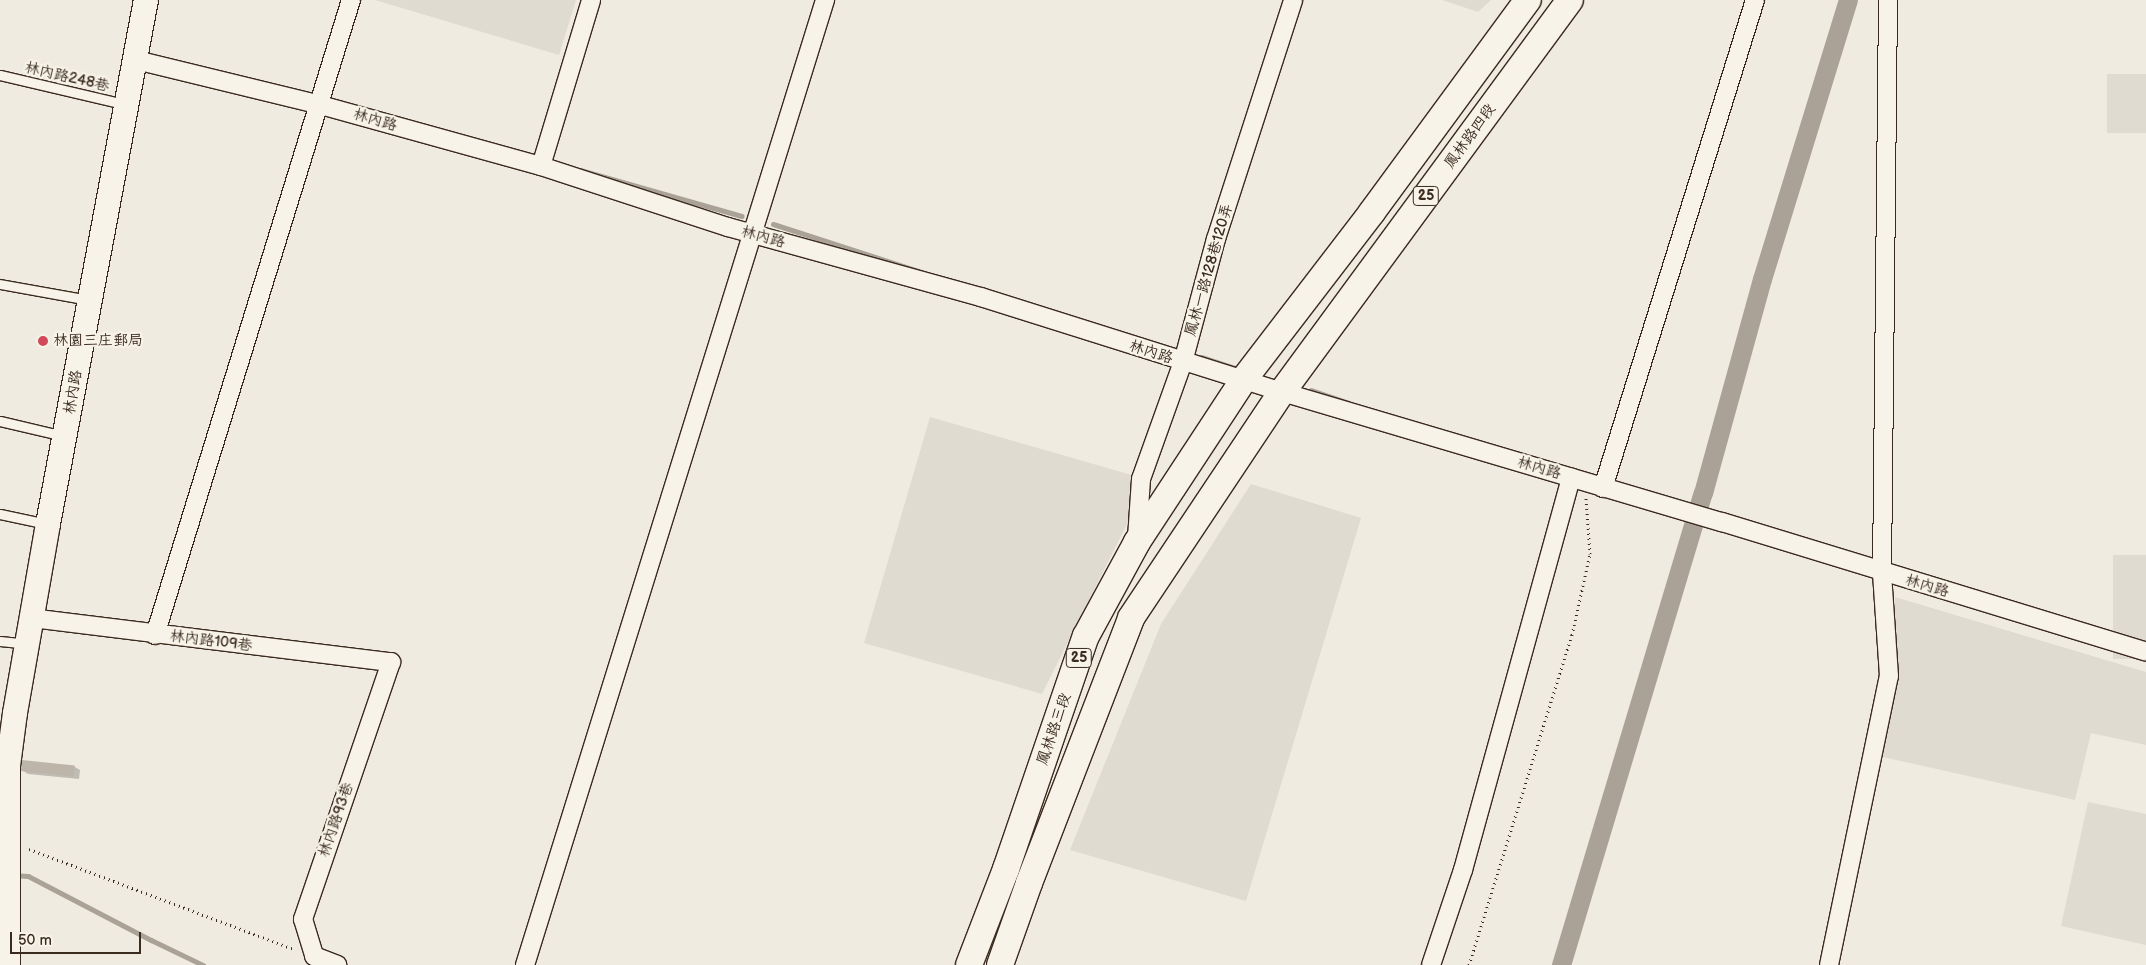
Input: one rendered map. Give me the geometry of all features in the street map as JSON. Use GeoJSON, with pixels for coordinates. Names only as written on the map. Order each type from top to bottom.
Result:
{"type":"FeatureCollection","features":[{"type":"Feature","properties":{"kind":"main road","name":"25"},"geometry":{"type":"LineString","coordinates":[[1244,379],[1372,212],[1528,0]]}},
{"type":"Feature","properties":{"kind":"main road","name":"鳳林路四段"},"geometry":{"type":"LineString","coordinates":[[1282,392],[1570,0]]}},
{"type":"Feature","properties":{"kind":"main road","name":"鳳林路三段"},"geometry":{"type":"LineString","coordinates":[[969,965],[1006,868],[1086,636],[1137,542],[1244,379]]}},
{"type":"Feature","properties":{"kind":"main road","name":"鳳林路三段"},"geometry":{"type":"LineString","coordinates":[[1000,965],[1029,883],[1131,618],[1282,392]]}},
{"type":"Feature","properties":{"kind":"street"},"geometry":{"type":"LineString","coordinates":[[136,60],[146,0]]}},
{"type":"Feature","properties":{"kind":"street"},"geometry":{"type":"LineString","coordinates":[[155,635],[317,104],[351,0]]}},
{"type":"Feature","properties":{"kind":"street"},"geometry":{"type":"LineString","coordinates":[[541,166],[591,0]]}},
{"type":"Feature","properties":{"kind":"street"},"geometry":{"type":"LineString","coordinates":[[525,965],[825,0]]}},
{"type":"Feature","properties":{"kind":"street","name":"鳳林一路128巷120弄"},"geometry":{"type":"LineString","coordinates":[[1137,542],[1141,479],[1183,362],[1216,238],[1293,0]]}},
{"type":"Feature","properties":{"kind":"street"},"geometry":{"type":"LineString","coordinates":[[1431,965],[1587,483],[1755,0]]}},
{"type":"Feature","properties":{"kind":"street"},"geometry":{"type":"LineString","coordinates":[[1829,965],[1889,676],[1882,572],[1888,0]]}},
{"type":"Feature","properties":{"kind":"street","name":"林內路"},"geometry":{"type":"LineString","coordinates":[[8,965],[8,766],[26,644],[89,300],[136,60],[317,104],[541,166],[753,234],[981,297],[1183,362],[1722,522],[2146,652]]}},
{"type":"Feature","properties":{"kind":"street","name":"林內路109巷"},"geometry":{"type":"LineString","coordinates":[[31,618],[155,635],[391,662]]}},
{"type":"Feature","properties":{"kind":"street","name":"林內路93巷"},"geometry":{"type":"LineString","coordinates":[[314,956],[303,919],[391,662]]}},
{"type":"Feature","properties":{"kind":"street"},"geometry":{"type":"LineString","coordinates":[[314,956],[337,965]]}},
{"type":"Feature","properties":{"kind":"lane","name":"林內路248巷"},"geometry":{"type":"LineString","coordinates":[[0,75],[127,105]]}},
{"type":"Feature","properties":{"kind":"lane"},"geometry":{"type":"LineString","coordinates":[[0,284],[89,300]]}},
{"type":"Feature","properties":{"kind":"lane"},"geometry":{"type":"LineString","coordinates":[[0,421],[65,436]]}},
{"type":"Feature","properties":{"kind":"lane"},"geometry":{"type":"LineString","coordinates":[[0,514],[48,524]]}},
{"type":"Feature","properties":{"kind":"lane"},"geometry":{"type":"LineString","coordinates":[[0,641],[26,644]]}},
{"type":"Feature","properties":{"kind":"path"},"geometry":{"type":"LineString","coordinates":[[1469,965],[1572,635],[1590,554],[1586,495],[1587,483]]}},
{"type":"Feature","properties":{"kind":"path"},"geometry":{"type":"LineString","coordinates":[[7,841],[314,956]]}},
{"type":"Feature","properties":{"kind":"shaded area"},"geometry":{"type":"Polygon","coordinates":[[[375,0],[576,0],[559,55],[375,0]]]}},
{"type":"Feature","properties":{"kind":"shaded area"},"geometry":{"type":"Polygon","coordinates":[[[1442,0],[1491,0],[1478,12],[1442,0]]]}},
{"type":"Feature","properties":{"kind":"shaded area"},"geometry":{"type":"Polygon","coordinates":[[[2107,74],[2146,74],[2146,133],[2107,133],[2107,74]]]}},
{"type":"Feature","properties":{"kind":"shaded area"},"geometry":{"type":"Polygon","coordinates":[[[930,417],[1149,480],[1042,694],[864,643],[930,417]]]}},
{"type":"Feature","properties":{"kind":"shaded area"},"geometry":{"type":"Polygon","coordinates":[[[1251,484],[1361,518],[1246,901],[1070,850],[1161,624],[1251,484]]]}},
{"type":"Feature","properties":{"kind":"shaded area"},"geometry":{"type":"Polygon","coordinates":[[[2113,555],[2146,555],[2146,659],[2113,659],[2113,555]]]}},
{"type":"Feature","properties":{"kind":"shaded area"},"geometry":{"type":"Polygon","coordinates":[[[1895,597],[2146,672],[2146,745],[2091,733],[2075,800],[1874,755],[1895,650],[1895,597]]]}},
{"type":"Feature","properties":{"kind":"shaded area"},"geometry":{"type":"Polygon","coordinates":[[[2088,802],[2146,814],[2146,945],[2061,926],[2088,802]]]}},
{"type":"Feature","properties":{"kind":"building"},"geometry":{"type":"Polygon","coordinates":[[[22,760],[75,766],[74,776],[21,771],[22,760]]]}},
{"type":"Feature","properties":{"kind":"waterway"},"geometry":{"type":"LineString","coordinates":[[1561,965],[1703,493],[1762,279],[1848,0]]}},
{"type":"Feature","properties":{"kind":"waterway"},"geometry":{"type":"LineString","coordinates":[[580,170],[742,216]]}},
{"type":"Feature","properties":{"kind":"waterway"},"geometry":{"type":"LineString","coordinates":[[773,224],[922,272]]}},
{"type":"Feature","properties":{"kind":"waterway"},"geometry":{"type":"LineString","coordinates":[[1201,357],[1239,369]]}},
{"type":"Feature","properties":{"kind":"waterway"},"geometry":{"type":"LineString","coordinates":[[1311,390],[1348,403]]}},
{"type":"Feature","properties":{"kind":"waterway"},"geometry":{"type":"LineString","coordinates":[[13,875],[28,876],[203,965]]}},
{"type":"Feature","properties":{"kind":"place","name":"林園三庄郵局"},"geometry":{"type":"Point","coordinates":[43,341]}}]}
